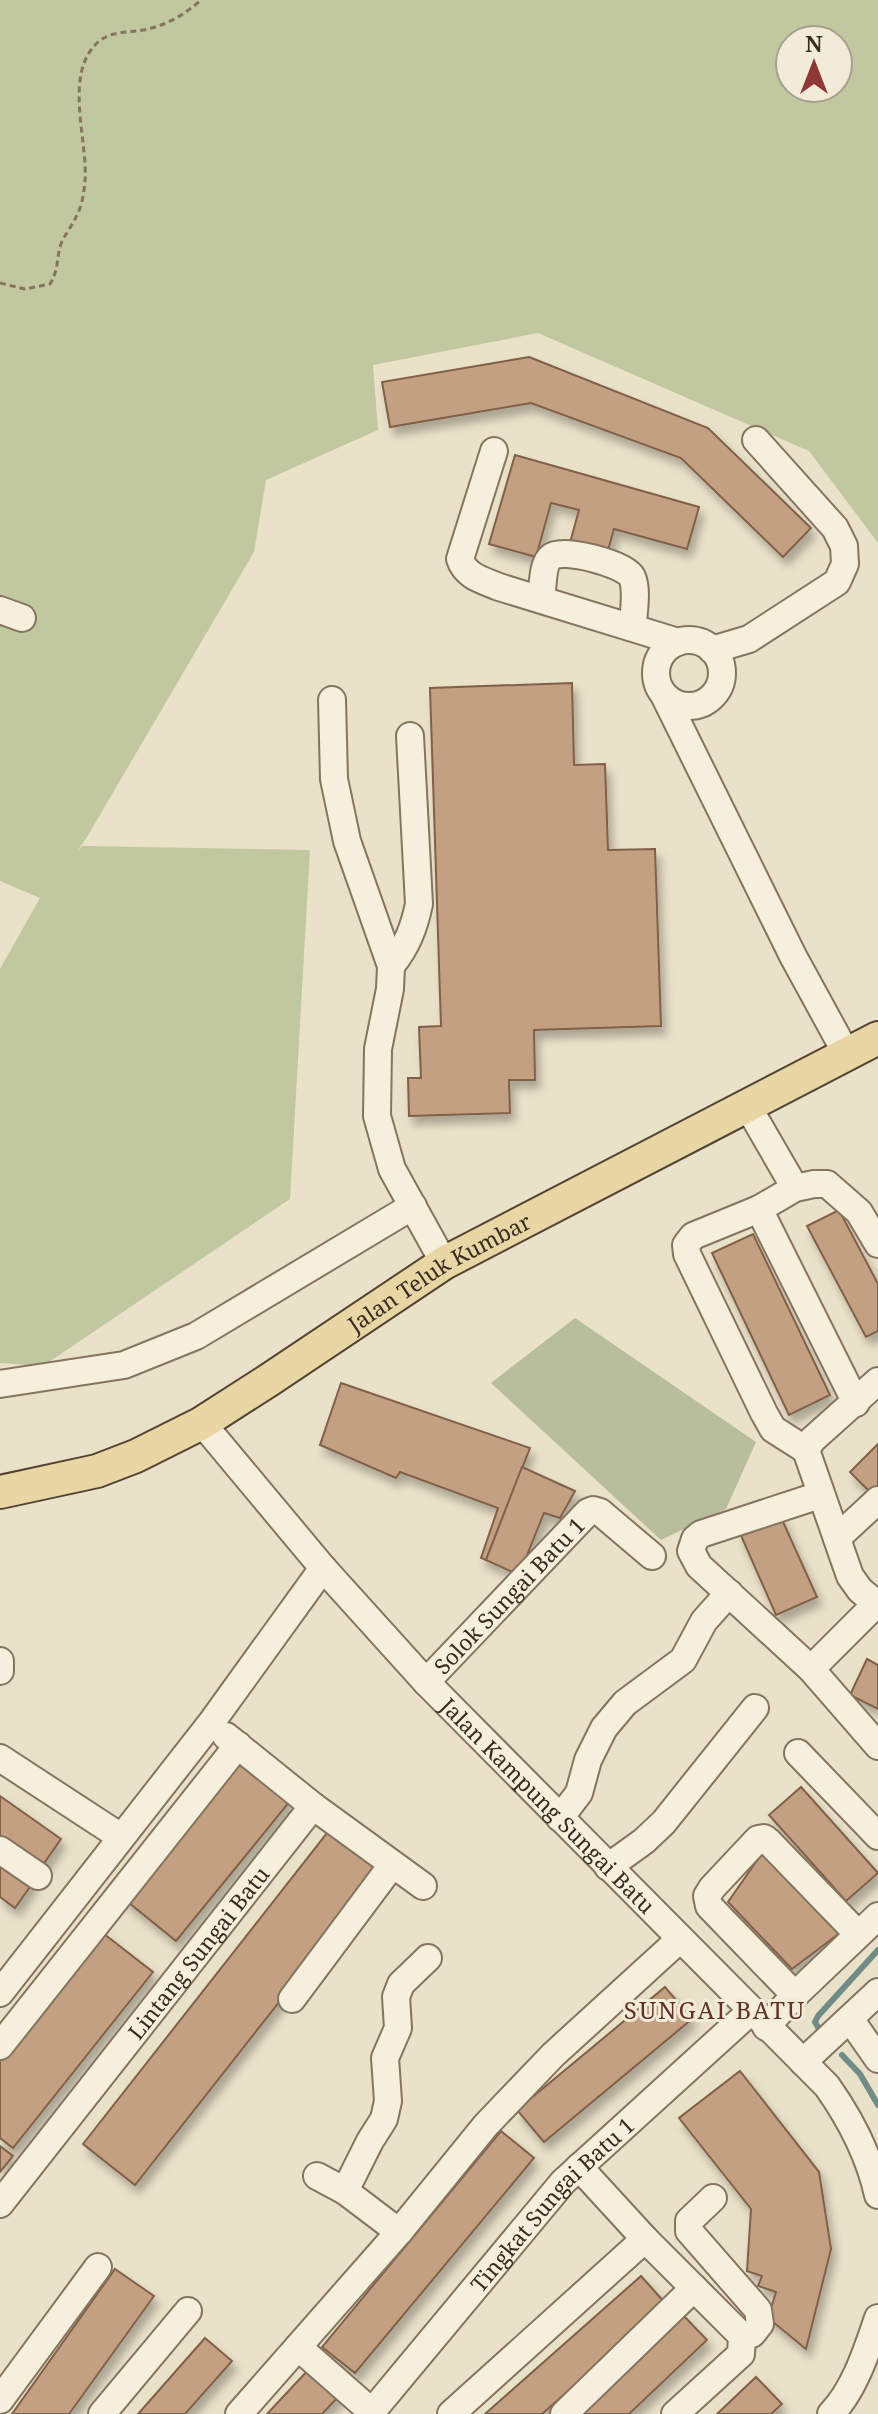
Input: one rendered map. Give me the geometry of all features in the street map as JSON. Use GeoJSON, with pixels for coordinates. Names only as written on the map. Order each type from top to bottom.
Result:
{"type":"FeatureCollection","features":[{"type":"Feature","properties":{"kind":"main road","name":"Jalan Teluk Kumbar"},"geometry":{"type":"LineString","coordinates":[[0,1492],[97,1471],[136,1456],[202,1423],[444,1263],[878,1038]]}},
{"type":"Feature","properties":{"kind":"street"},"geometry":{"type":"LineString","coordinates":[[712,650],[749,639],[837,582],[845,564],[844,546],[835,528],[756,440]]}},
{"type":"Feature","properties":{"kind":"street"},"geometry":{"type":"LineString","coordinates":[[494,451],[460,559],[464,569],[474,577],[541,599],[678,642],[696,641],[712,650],[722,670],[716,692],[697,705],[675,703],[665,697]]}},
{"type":"Feature","properties":{"kind":"street"},"geometry":{"type":"LineString","coordinates":[[541,599],[547,563],[552,555],[563,552],[618,566],[630,573],[635,585],[633,627]]}},
{"type":"Feature","properties":{"kind":"street"},"geometry":{"type":"LineString","coordinates":[[678,642],[668,647],[656,666],[659,688],[793,956],[846,1053]]}},
{"type":"Feature","properties":{"kind":"street"},"geometry":{"type":"LineString","coordinates":[[332,700],[334,779],[347,841],[391,966],[390,989],[378,1049],[377,1116],[392,1169],[444,1263]]}},
{"type":"Feature","properties":{"kind":"street"},"geometry":{"type":"LineString","coordinates":[[391,966],[414,929],[419,904],[410,736]]}},
{"type":"Feature","properties":{"kind":"street"},"geometry":{"type":"LineString","coordinates":[[747,1105],[795,1188]]}},
{"type":"Feature","properties":{"kind":"street"},"geometry":{"type":"LineString","coordinates":[[811,1669],[877,1604],[850,1576],[806,1450],[773,1429],[687,1254],[686,1245],[693,1236],[759,1209],[795,1188],[814,1184],[827,1184],[859,1212],[878,1244]]}},
{"type":"Feature","properties":{"kind":"street"},"geometry":{"type":"LineString","coordinates":[[0,1384],[124,1365],[196,1336],[413,1206]]}},
{"type":"Feature","properties":{"kind":"street"},"geometry":{"type":"LineString","coordinates":[[759,1209],[856,1403]]}},
{"type":"Feature","properties":{"kind":"street"},"geometry":{"type":"LineString","coordinates":[[806,1450],[812,1440],[878,1381]]}},
{"type":"Feature","properties":{"kind":"street","name":"Jalan Kampung Sungai Batu"},"geometry":{"type":"LineString","coordinates":[[202,1423],[323,1568],[426,1682],[827,2086],[848,2115],[864,2149],[878,2195]]}},
{"type":"Feature","properties":{"kind":"street"},"geometry":{"type":"LineString","coordinates":[[820,1495],[701,1534],[695,1539],[691,1551],[694,1558],[729,1593],[811,1669],[878,1746]]}},
{"type":"Feature","properties":{"kind":"street"},"geometry":{"type":"LineString","coordinates":[[837,1538],[878,1500]]}},
{"type":"Feature","properties":{"kind":"street","name":"Solok Sungai Batu 1"},"geometry":{"type":"LineString","coordinates":[[426,1682],[588,1512],[600,1512],[652,1556]]}},
{"type":"Feature","properties":{"kind":"street"},"geometry":{"type":"LineString","coordinates":[[0,1993],[211,1723],[323,1568]]}},
{"type":"Feature","properties":{"kind":"street"},"geometry":{"type":"LineString","coordinates":[[560,1818],[579,1793],[588,1760],[604,1728],[625,1703],[683,1660],[704,1621],[729,1593]]}},
{"type":"Feature","properties":{"kind":"street"},"geometry":{"type":"LineString","coordinates":[[0,1661],[0,1671]]}},
{"type":"Feature","properties":{"kind":"street"},"geometry":{"type":"LineString","coordinates":[[608,1867],[664,1822],[755,1708]]}},
{"type":"Feature","properties":{"kind":"street"},"geometry":{"type":"LineString","coordinates":[[211,1723],[313,1806],[423,1886]]}},
{"type":"Feature","properties":{"kind":"street"},"geometry":{"type":"LineString","coordinates":[[0,2046],[238,1745]]}},
{"type":"Feature","properties":{"kind":"street"},"geometry":{"type":"LineString","coordinates":[[798,1753],[878,1836]]}},
{"type":"Feature","properties":{"kind":"street"},"geometry":{"type":"LineString","coordinates":[[0,1758],[121,1837]]}},
{"type":"Feature","properties":{"kind":"street","name":"Lintang Sungai Batu"},"geometry":{"type":"LineString","coordinates":[[0,2204],[313,1806]]}},
{"type":"Feature","properties":{"kind":"street"},"geometry":{"type":"LineString","coordinates":[[795,1995],[709,1906],[707,1896],[712,1888],[758,1839],[764,1838],[857,1933]]}},
{"type":"Feature","properties":{"kind":"street"},"geometry":{"type":"LineString","coordinates":[[0,1850],[38,1876]]}},
{"type":"Feature","properties":{"kind":"street"},"geometry":{"type":"LineString","coordinates":[[292,1999],[392,1865]]}},
{"type":"Feature","properties":{"kind":"street","name":"Tingkat Sungai Batu 1"},"geometry":{"type":"LineString","coordinates":[[371,2413],[563,2182],[758,2019],[795,1995],[878,1916]]}},
{"type":"Feature","properties":{"kind":"street"},"geometry":{"type":"LineString","coordinates":[[239,2414],[399,2232],[486,2125],[543,2065],[679,1940]]}},
{"type":"Feature","properties":{"kind":"street"},"geometry":{"type":"LineString","coordinates":[[345,2191],[384,2119],[388,2101],[385,2058],[398,2028],[396,1997],[401,1984],[428,1958]]}},
{"type":"Feature","properties":{"kind":"street"},"geometry":{"type":"LineString","coordinates":[[803,2062],[878,1992]]}},
{"type":"Feature","properties":{"kind":"street"},"geometry":{"type":"LineString","coordinates":[[850,2019],[878,2059]]}},
{"type":"Feature","properties":{"kind":"street"},"geometry":{"type":"LineString","coordinates":[[579,2167],[645,2239],[742,2336],[741,2354],[675,2414]]}},
{"type":"Feature","properties":{"kind":"street"},"geometry":{"type":"LineString","coordinates":[[317,2176],[345,2191],[399,2232]]}},
{"type":"Feature","properties":{"kind":"street"},"geometry":{"type":"LineString","coordinates":[[713,2198],[689,2221],[689,2231],[758,2310],[760,2324],[752,2334],[742,2336]]}},
{"type":"Feature","properties":{"kind":"street"},"geometry":{"type":"LineString","coordinates":[[451,2414],[645,2239]]}},
{"type":"Feature","properties":{"kind":"street"},"geometry":{"type":"LineString","coordinates":[[0,2400],[98,2267]]}},
{"type":"Feature","properties":{"kind":"street"},"geometry":{"type":"LineString","coordinates":[[564,2414],[694,2288]]}},
{"type":"Feature","properties":{"kind":"street"},"geometry":{"type":"LineString","coordinates":[[102,2414],[188,2311]]}},
{"type":"Feature","properties":{"kind":"street"},"geometry":{"type":"LineString","coordinates":[[839,2411],[871,2360],[878,2318]]}},
{"type":"Feature","properties":{"kind":"street"},"geometry":{"type":"LineString","coordinates":[[298,2347],[371,2413]]}},
{"type":"Feature","properties":{"kind":"path"},"geometry":{"type":"LineString","coordinates":[[0,283],[25,289],[50,284],[58,273],[61,244],[79,214],[85,183],[80,89],[85,60],[97,43],[117,32],[146,30],[183,16],[201,0]]}},
{"type":"Feature","properties":{"kind":"green space"},"geometry":{"type":"Polygon","coordinates":[[[0,0],[878,0],[878,543],[809,451],[538,333],[373,365],[378,430],[266,480],[254,552],[77,851],[82,846],[310,850],[290,1199],[43,1366],[0,1363],[0,969],[40,898],[0,881],[0,0]]]}},
{"type":"Feature","properties":{"kind":"green space"},"geometry":{"type":"Polygon","coordinates":[[[575,1318],[756,1442],[726,1509],[661,1540],[491,1383],[575,1318]]]}},
{"type":"Feature","properties":{"kind":"building"},"geometry":{"type":"Polygon","coordinates":[[[529,357],[708,428],[811,528],[783,557],[681,458],[531,403],[390,427],[382,382],[529,357]]]}},
{"type":"Feature","properties":{"kind":"building"},"geometry":{"type":"Polygon","coordinates":[[[515,455],[699,507],[687,549],[614,529],[605,561],[568,550],[579,510],[551,503],[536,557],[489,544],[515,455]]]}},
{"type":"Feature","properties":{"kind":"building"},"geometry":{"type":"Polygon","coordinates":[[[572,683],[574,765],[605,764],[608,850],[655,849],[661,1026],[534,1030],[535,1080],[509,1080],[510,1113],[409,1116],[408,1078],[421,1078],[419,1027],[441,1026],[430,688],[572,683]]]}},
{"type":"Feature","properties":{"kind":"building"},"geometry":{"type":"Polygon","coordinates":[[[839,1210],[878,1284],[878,1331],[866,1337],[807,1226],[839,1210]]]}},
{"type":"Feature","properties":{"kind":"building"},"geometry":{"type":"Polygon","coordinates":[[[753,1234],[830,1395],[789,1415],[712,1253],[753,1234]]]}},
{"type":"Feature","properties":{"kind":"building"},"geometry":{"type":"Polygon","coordinates":[[[341,1383],[530,1448],[486,1560],[481,1558],[498,1508],[400,1472],[396,1478],[320,1445],[341,1383]]]}},
{"type":"Feature","properties":{"kind":"building"},"geometry":{"type":"Polygon","coordinates":[[[878,1444],[878,1494],[875,1497],[850,1472],[878,1444]]]}},
{"type":"Feature","properties":{"kind":"building"},"geometry":{"type":"Polygon","coordinates":[[[522,1467],[575,1491],[560,1518],[544,1513],[519,1575],[486,1560],[522,1467]]]}},
{"type":"Feature","properties":{"kind":"building"},"geometry":{"type":"Polygon","coordinates":[[[779,1513],[817,1597],[776,1615],[739,1531],[779,1513]]]}},
{"type":"Feature","properties":{"kind":"building"},"geometry":{"type":"Polygon","coordinates":[[[867,1659],[878,1665],[878,1709],[850,1695],[867,1659]]]}},
{"type":"Feature","properties":{"kind":"building"},"geometry":{"type":"Polygon","coordinates":[[[238,1758],[291,1800],[176,1941],[123,1898],[238,1758]]]}},
{"type":"Feature","properties":{"kind":"building"},"geometry":{"type":"Polygon","coordinates":[[[801,1787],[878,1873],[846,1901],[769,1815],[801,1787]]]}},
{"type":"Feature","properties":{"kind":"building"},"geometry":{"type":"Polygon","coordinates":[[[0,1796],[61,1839],[40,1869],[0,1840],[0,1796]]]}},
{"type":"Feature","properties":{"kind":"building"},"geometry":{"type":"Polygon","coordinates":[[[331,1828],[384,1869],[135,2185],[83,2144],[331,1828]]]}},
{"type":"Feature","properties":{"kind":"building"},"geometry":{"type":"Polygon","coordinates":[[[765,1849],[841,1932],[792,1969],[728,1902],[765,1849]]]}},
{"type":"Feature","properties":{"kind":"building"},"geometry":{"type":"Polygon","coordinates":[[[0,1858],[34,1881],[15,1908],[0,1897],[0,1858]]]}},
{"type":"Feature","properties":{"kind":"building"},"geometry":{"type":"Polygon","coordinates":[[[99,1930],[153,1972],[13,2148],[0,2138],[0,2055],[99,1930]]]}},
{"type":"Feature","properties":{"kind":"building"},"geometry":{"type":"Polygon","coordinates":[[[665,1987],[692,2019],[544,2142],[517,2110],[665,1987]]]}},
{"type":"Feature","properties":{"kind":"building"},"geometry":{"type":"Polygon","coordinates":[[[740,2071],[819,2172],[831,2249],[806,2349],[768,2318],[776,2292],[758,2286],[762,2276],[747,2271],[751,2209],[679,2118],[740,2071]]]}},
{"type":"Feature","properties":{"kind":"building"},"geometry":{"type":"Polygon","coordinates":[[[501,2131],[534,2158],[355,2373],[322,2347],[501,2131]]]}},
{"type":"Feature","properties":{"kind":"building"},"geometry":{"type":"Polygon","coordinates":[[[0,2146],[13,2156],[0,2172],[0,2146]]]}},
{"type":"Feature","properties":{"kind":"building"},"geometry":{"type":"Polygon","coordinates":[[[115,2269],[154,2296],[69,2414],[12,2414],[115,2269]]]}},
{"type":"Feature","properties":{"kind":"building"},"geometry":{"type":"Polygon","coordinates":[[[641,2276],[666,2304],[542,2414],[485,2414],[641,2276]]]}},
{"type":"Feature","properties":{"kind":"building"},"geometry":{"type":"Polygon","coordinates":[[[681,2313],[707,2340],[629,2414],[574,2414],[681,2313]]]}},
{"type":"Feature","properties":{"kind":"building"},"geometry":{"type":"Polygon","coordinates":[[[205,2338],[232,2361],[185,2414],[138,2414],[205,2338]]]}},
{"type":"Feature","properties":{"kind":"building"},"geometry":{"type":"Polygon","coordinates":[[[310,2368],[340,2395],[322,2414],[267,2414],[310,2368]]]}},
{"type":"Feature","properties":{"kind":"building"},"geometry":{"type":"Polygon","coordinates":[[[756,2377],[782,2404],[771,2414],[717,2414],[756,2377]]]}},
{"type":"Feature","properties":{"kind":"waterway"},"geometry":{"type":"LineString","coordinates":[[822,2034],[815,2022],[818,2016],[878,1950]]}},
{"type":"Feature","properties":{"kind":"waterway"},"geometry":{"type":"LineString","coordinates":[[842,2055],[860,2074],[878,2105]]}},
{"type":"Feature","properties":{"kind":"district","name":"SUNGAI BATU"},"geometry":{"type":"Point","coordinates":[715,2009]}}]}
